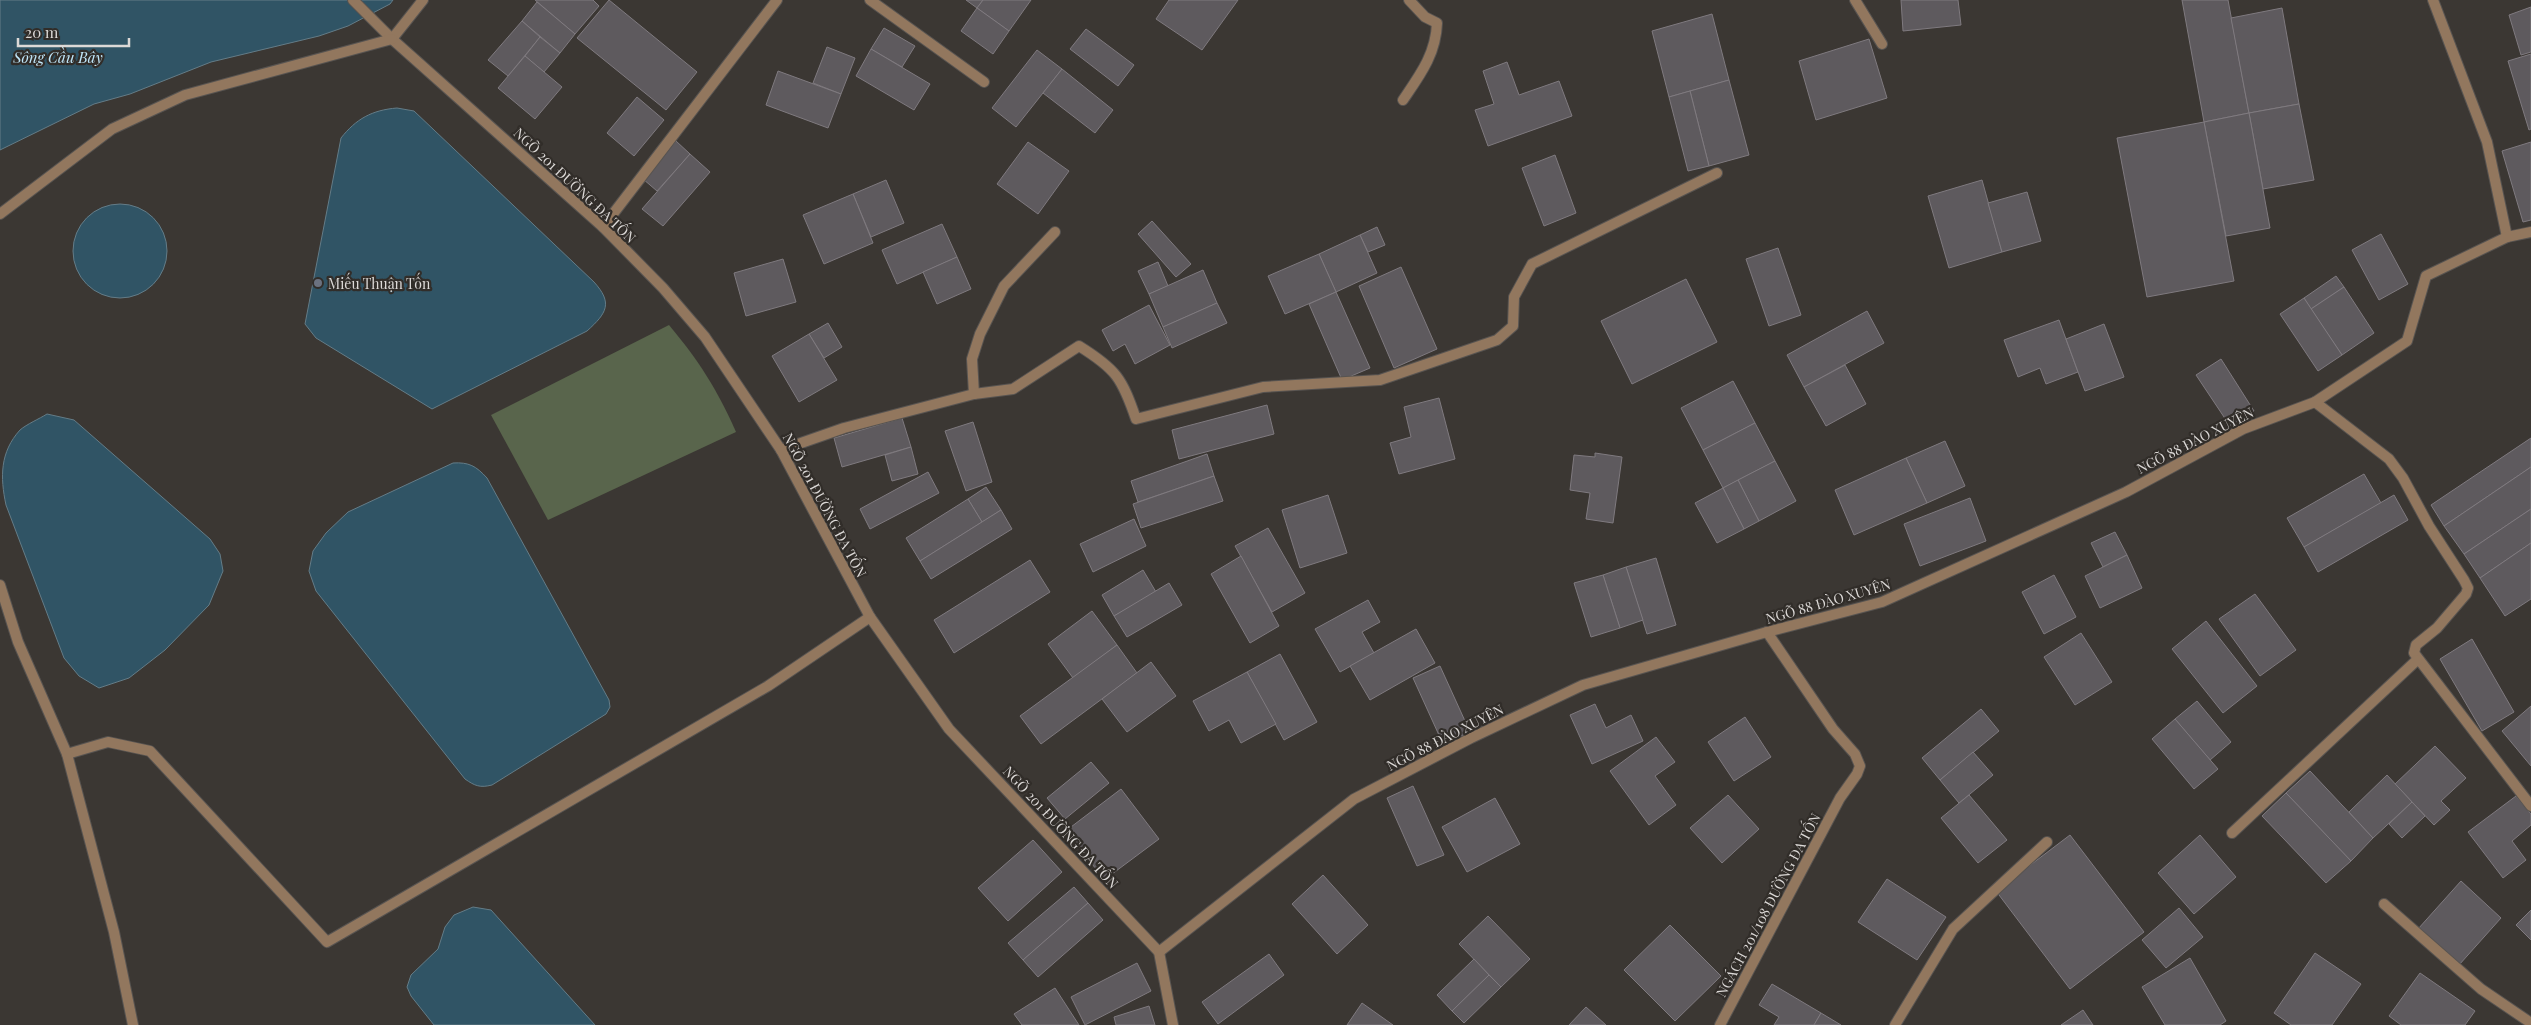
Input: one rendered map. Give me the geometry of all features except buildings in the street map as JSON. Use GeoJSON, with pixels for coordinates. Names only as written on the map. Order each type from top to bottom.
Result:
{"type":"FeatureCollection","features":[{"type":"Feature","properties":{"kind":"street","name":"NGÕ 201 ĐƯỜNG ĐA TỐN"},"geometry":{"type":"LineString","coordinates":[[353,0],[377,21],[392,39],[603,227],[663,288],[705,336],[781,450],[870,617],[949,729],[1159,952]]}},
{"type":"Feature","properties":{"kind":"street"},"geometry":{"type":"LineString","coordinates":[[0,214],[112,130],[185,95],[392,39],[423,0]]}},
{"type":"Feature","properties":{"kind":"street"},"geometry":{"type":"LineString","coordinates":[[603,227],[777,0]]}},
{"type":"Feature","properties":{"kind":"street"},"geometry":{"type":"LineString","coordinates":[[870,0],[984,82]]}},
{"type":"Feature","properties":{"kind":"street"},"geometry":{"type":"LineString","coordinates":[[1403,100],[1427,63],[1436,40],[1437,23],[1425,16],[1408,0]]}},
{"type":"Feature","properties":{"kind":"street"},"geometry":{"type":"LineString","coordinates":[[1855,0],[1882,44]]}},
{"type":"Feature","properties":{"kind":"street"},"geometry":{"type":"LineString","coordinates":[[2434,0],[2487,142],[2507,237]]}},
{"type":"Feature","properties":{"kind":"street"},"geometry":{"type":"LineString","coordinates":[[781,450],[844,428],[974,394],[1013,389],[1079,346],[1108,364],[1126,390],[1136,419],[1263,387],[1380,380],[1497,340],[1513,326],[1514,297],[1532,264],[1718,173]]}},
{"type":"Feature","properties":{"kind":"street"},"geometry":{"type":"LineString","coordinates":[[974,394],[972,359],[980,334],[1004,286],[1055,232]]}},
{"type":"Feature","properties":{"kind":"street","name":"NGÕ 88 ĐÀO XUYÊN"},"geometry":{"type":"LineString","coordinates":[[1159,952],[1354,799],[1472,738],[1583,685],[1767,632],[1882,602],[2126,492],[2243,429],[2315,402],[2407,341],[2426,276],[2507,237],[2531,232]]}},
{"type":"Feature","properties":{"kind":"street"},"geometry":{"type":"LineString","coordinates":[[2315,402],[2389,459],[2404,478],[2468,588],[2466,594],[2437,628],[2416,645],[2414,653],[2417,660],[2531,806]]}},
{"type":"Feature","properties":{"kind":"street"},"geometry":{"type":"LineString","coordinates":[[0,585],[18,642],[67,754],[114,932],[133,1025]]}},
{"type":"Feature","properties":{"kind":"street"},"geometry":{"type":"LineString","coordinates":[[67,754],[108,742],[150,751],[327,942],[768,686],[870,617]]}},
{"type":"Feature","properties":{"kind":"street","name":"NGÁCH 201/108 ĐƯỜNG ĐA TỐN"},"geometry":{"type":"LineString","coordinates":[[1720,1025],[1840,798],[1857,774],[1860,766],[1855,754],[1833,729],[1767,632]]}},
{"type":"Feature","properties":{"kind":"street"},"geometry":{"type":"LineString","coordinates":[[2232,833],[2417,660]]}},
{"type":"Feature","properties":{"kind":"street"},"geometry":{"type":"LineString","coordinates":[[1895,1025],[1953,929],[2047,842]]}},
{"type":"Feature","properties":{"kind":"street"},"geometry":{"type":"LineString","coordinates":[[2384,904],[2481,989],[2531,1023]]}},
{"type":"Feature","properties":{"kind":"street"},"geometry":{"type":"LineString","coordinates":[[1159,952],[1173,1025]]}},
{"type":"Feature","properties":{"kind":"green space"},"geometry":{"type":"Polygon","coordinates":[[[669,325],[707,376],[736,432],[548,520],[491,415],[669,325]]]}},
{"type":"Feature","properties":{"kind":"water","name":"Sông Cầu Bây"},"geometry":{"type":"Polygon","coordinates":[[[0,0],[393,0],[390,4],[348,26],[319,36],[211,62],[130,94],[94,104],[0,150],[0,0]]]}},
{"type":"Feature","properties":{"kind":"water"},"geometry":{"type":"Polygon","coordinates":[[[397,108],[414,111],[594,282],[604,296],[605,302],[603,313],[587,331],[432,409],[316,338],[305,324],[341,138],[359,121],[372,113],[397,108]]]}},
{"type":"Feature","properties":{"kind":"water"},"geometry":{"type":"Polygon","coordinates":[[[120,204],[138,208],[153,218],[163,233],[167,251],[163,269],[153,284],[138,294],[120,298],[102,294],[87,284],[77,269],[73,251],[77,233],[87,218],[102,208],[120,204]]]}},
{"type":"Feature","properties":{"kind":"water"},"geometry":{"type":"Polygon","coordinates":[[[47,414],[74,420],[210,539],[220,554],[223,571],[209,605],[165,650],[129,678],[99,688],[79,676],[64,658],[6,505],[3,465],[13,438],[20,430],[47,414]]]}},
{"type":"Feature","properties":{"kind":"water"},"geometry":{"type":"Polygon","coordinates":[[[453,463],[464,463],[472,466],[487,478],[609,700],[610,707],[606,714],[492,785],[484,786],[475,785],[465,779],[316,591],[309,571],[313,551],[326,533],[348,512],[453,463]]]}},
{"type":"Feature","properties":{"kind":"water"},"geometry":{"type":"Polygon","coordinates":[[[473,907],[491,910],[595,1025],[434,1025],[411,996],[407,987],[411,975],[438,949],[445,927],[454,915],[473,907]]]}},
{"type":"Feature","properties":{"kind":"place","name":"Miếu Thuận Tốn"},"geometry":{"type":"Point","coordinates":[318,283]}}]}
